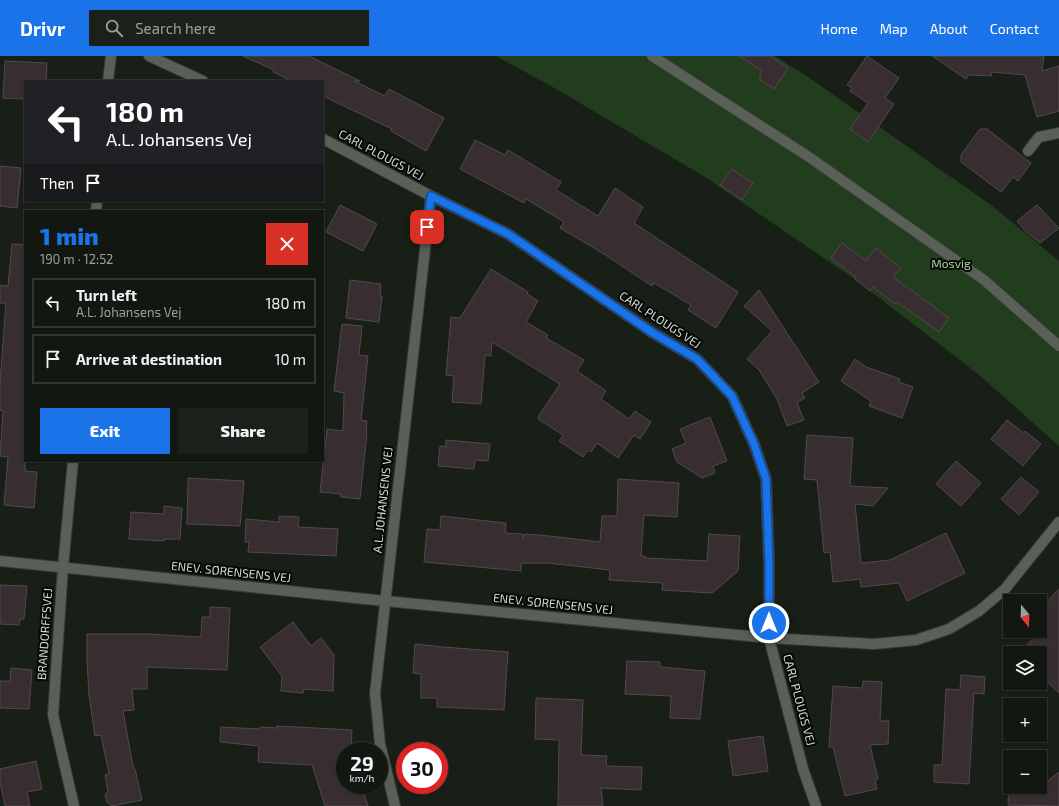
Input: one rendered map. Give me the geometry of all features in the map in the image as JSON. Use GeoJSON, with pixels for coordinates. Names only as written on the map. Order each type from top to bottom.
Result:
{"type":"FeatureCollection","features":[{"type":"Feature","properties":{"kind":"street"},"geometry":{"type":"LineString","coordinates":[[108,80],[111,56]]}},
{"type":"Feature","properties":{"kind":"street"},"geometry":{"type":"LineString","coordinates":[[148,56],[201,80]]}},
{"type":"Feature","properties":{"kind":"street"},"geometry":{"type":"LineString","coordinates":[[652,56],[808,158],[984,280],[1059,346]]}},
{"type":"Feature","properties":{"kind":"street"},"geometry":{"type":"LineString","coordinates":[[1028,151],[1039,137],[1059,133]]}},
{"type":"Feature","properties":{"kind":"street","name":"CARL PLOUGS VEJ"},"geometry":{"type":"LineString","coordinates":[[324,140],[431,196],[508,234],[653,333],[697,359],[732,396],[754,444],[766,479],[769,563],[769,638],[803,768],[816,806]]}},
{"type":"Feature","properties":{"kind":"street","name":"A.L. JOHANSENS VEJ"},"geometry":{"type":"LineString","coordinates":[[395,806],[380,744],[375,693],[431,196]]}},
{"type":"Feature","properties":{"kind":"street","name":"BRANDORFFSVEJ"},"geometry":{"type":"LineString","coordinates":[[73,462],[63,567],[53,715],[74,806]]}},
{"type":"Feature","properties":{"kind":"street","name":"ENEV. SØRENSENS VEJ"},"geometry":{"type":"LineString","coordinates":[[0,561],[385,601],[769,638],[874,644],[916,640],[949,629],[979,610],[1005,589],[1059,522]]}},
{"type":"Feature","properties":{"kind":"green space","name":"Mosvig"},"geometry":{"type":"Polygon","coordinates":[[[496,56],[775,56],[808,77],[991,205],[1059,261],[1059,446],[978,374],[856,280],[705,177],[558,90],[496,56]]]}},
{"type":"Feature","properties":{"kind":"building"},"geometry":{"type":"Polygon","coordinates":[[[243,56],[309,56],[360,81],[354,81],[385,96],[389,89],[444,118],[426,151],[391,131],[392,129],[324,96],[324,80],[290,80],[273,72],[274,70],[243,56]]]}},
{"type":"Feature","properties":{"kind":"building"},"geometry":{"type":"Polygon","coordinates":[[[739,56],[770,56],[788,68],[774,89],[759,79],[762,71],[739,56]]]}},
{"type":"Feature","properties":{"kind":"building"},"geometry":{"type":"Polygon","coordinates":[[[867,56],[899,78],[885,98],[894,104],[868,142],[850,129],[868,103],[850,91],[852,88],[847,85],[867,56]]]}},
{"type":"Feature","properties":{"kind":"building"},"geometry":{"type":"Polygon","coordinates":[[[932,56],[1044,56],[1042,71],[1059,66],[1059,111],[1037,117],[1025,75],[992,72],[991,76],[969,75],[966,79],[932,56]]]}},
{"type":"Feature","properties":{"kind":"building"},"geometry":{"type":"Polygon","coordinates":[[[5,61],[47,63],[46,80],[24,80],[24,99],[3,98],[5,61]]]}},
{"type":"Feature","properties":{"kind":"building"},"geometry":{"type":"Polygon","coordinates":[[[980,129],[987,129],[1031,163],[1018,181],[1013,177],[1001,192],[961,162],[961,155],[980,129]]]}},
{"type":"Feature","properties":{"kind":"building"},"geometry":{"type":"Polygon","coordinates":[[[475,140],[505,155],[508,150],[561,182],[556,190],[598,216],[615,188],[643,207],[634,223],[738,292],[716,328],[688,310],[691,305],[656,284],[653,283],[652,286],[604,254],[560,228],[564,222],[526,199],[524,203],[460,169],[475,140]]]}},
{"type":"Feature","properties":{"kind":"building"},"geometry":{"type":"Polygon","coordinates":[[[0,166],[21,168],[17,208],[0,206],[0,166]]]}},
{"type":"Feature","properties":{"kind":"building"},"geometry":{"type":"Polygon","coordinates":[[[732,169],[753,183],[742,200],[720,185],[732,169]]]}},
{"type":"Feature","properties":{"kind":"building"},"geometry":{"type":"Polygon","coordinates":[[[340,205],[377,224],[363,251],[326,232],[340,205]]]}},
{"type":"Feature","properties":{"kind":"building"},"geometry":{"type":"Polygon","coordinates":[[[1037,205],[1059,228],[1040,243],[1027,233],[1017,221],[1037,205]]]}},
{"type":"Feature","properties":{"kind":"building"},"geometry":{"type":"Polygon","coordinates":[[[842,243],[866,261],[876,248],[901,268],[893,277],[949,318],[939,332],[897,302],[895,304],[873,287],[870,291],[855,279],[856,277],[831,258],[842,243]]]}},
{"type":"Feature","properties":{"kind":"building"},"geometry":{"type":"Polygon","coordinates":[[[12,244],[24,245],[24,462],[25,471],[37,472],[34,508],[4,505],[8,457],[0,456],[3,411],[0,410],[0,383],[6,303],[0,303],[0,285],[8,286],[12,244]]]}},
{"type":"Feature","properties":{"kind":"building"},"geometry":{"type":"Polygon","coordinates":[[[491,269],[528,292],[527,294],[538,301],[526,322],[548,335],[546,338],[584,360],[577,371],[606,391],[601,399],[629,419],[635,411],[651,422],[640,439],[634,435],[618,458],[597,443],[591,452],[588,450],[583,457],[559,441],[563,435],[538,419],[538,417],[560,384],[492,342],[491,356],[485,355],[481,404],[452,402],[454,376],[446,375],[451,317],[460,318],[491,269]]]}},
{"type":"Feature","properties":{"kind":"building"},"geometry":{"type":"Polygon","coordinates":[[[350,280],[381,284],[380,296],[382,296],[379,322],[346,318],[350,280]]]}},
{"type":"Feature","properties":{"kind":"building"},"geometry":{"type":"Polygon","coordinates":[[[759,290],[819,382],[802,393],[805,398],[797,403],[804,420],[787,426],[777,399],[759,370],[747,359],[772,331],[744,306],[759,290]]]}},
{"type":"Feature","properties":{"kind":"building"},"geometry":{"type":"Polygon","coordinates":[[[342,324],[362,326],[359,355],[368,356],[361,420],[367,421],[367,433],[360,499],[341,497],[341,494],[320,492],[327,429],[343,431],[344,393],[334,391],[342,324]]]}},
{"type":"Feature","properties":{"kind":"building"},"geometry":{"type":"Polygon","coordinates":[[[855,359],[866,367],[900,379],[899,382],[913,387],[902,418],[869,406],[871,401],[841,381],[855,359]]]}},
{"type":"Feature","properties":{"kind":"building"},"geometry":{"type":"Polygon","coordinates":[[[710,417],[727,461],[713,466],[715,473],[702,478],[677,462],[672,449],[686,443],[680,429],[710,417]]]}},
{"type":"Feature","properties":{"kind":"building"},"geometry":{"type":"Polygon","coordinates":[[[1007,420],[1024,433],[1025,431],[1041,444],[1023,466],[991,439],[1007,420]]]}},
{"type":"Feature","properties":{"kind":"building"},"geometry":{"type":"Polygon","coordinates":[[[807,435],[853,438],[850,486],[888,488],[873,506],[855,504],[861,563],[890,560],[946,533],[965,573],[907,601],[899,583],[861,587],[860,579],[833,582],[830,552],[824,553],[817,480],[804,479],[807,435]]]}},
{"type":"Feature","properties":{"kind":"building"},"geometry":{"type":"Polygon","coordinates":[[[446,440],[490,444],[488,461],[475,460],[474,469],[438,466],[440,446],[446,447],[446,440]]]}},
{"type":"Feature","properties":{"kind":"building"},"geometry":{"type":"Polygon","coordinates":[[[956,461],[981,483],[961,506],[936,484],[956,461]]]}},
{"type":"Feature","properties":{"kind":"building"},"geometry":{"type":"Polygon","coordinates":[[[1021,477],[1039,492],[1019,515],[1001,499],[1021,477]]]}},
{"type":"Feature","properties":{"kind":"building"},"geometry":{"type":"Polygon","coordinates":[[[188,478],[244,481],[240,526],[187,524],[188,478]]]}},
{"type":"Feature","properties":{"kind":"building"},"geometry":{"type":"Polygon","coordinates":[[[618,479],[679,483],[677,517],[644,515],[641,556],[645,556],[645,558],[707,561],[709,534],[740,536],[738,571],[712,593],[662,590],[663,583],[609,580],[610,570],[548,563],[521,563],[521,571],[424,562],[427,529],[440,530],[441,516],[506,523],[505,533],[523,534],[523,539],[525,534],[600,542],[602,516],[617,516],[618,479]]]}},
{"type":"Feature","properties":{"kind":"building"},"geometry":{"type":"Polygon","coordinates":[[[164,506],[182,508],[180,539],[164,539],[164,541],[129,539],[131,512],[164,514],[164,506]]]}},
{"type":"Feature","properties":{"kind":"building"},"geometry":{"type":"Polygon","coordinates":[[[279,516],[299,517],[298,527],[338,529],[336,556],[248,552],[249,542],[245,542],[246,519],[279,522],[279,516]]]}},
{"type":"Feature","properties":{"kind":"building"},"geometry":{"type":"Polygon","coordinates":[[[0,585],[27,586],[24,619],[20,619],[19,625],[0,624],[0,585]]]}},
{"type":"Feature","properties":{"kind":"building"},"geometry":{"type":"Polygon","coordinates":[[[1059,589],[1059,693],[1047,682],[1047,646],[1026,646],[1033,638],[1047,638],[1047,602],[1059,589]]]}},
{"type":"Feature","properties":{"kind":"building"},"geometry":{"type":"Polygon","coordinates":[[[210,607],[230,608],[227,670],[147,667],[147,689],[132,689],[134,710],[123,711],[132,761],[142,800],[112,806],[107,802],[105,795],[108,791],[105,775],[109,774],[101,735],[95,736],[89,695],[87,634],[149,634],[201,637],[202,617],[210,617],[210,607]]]}},
{"type":"Feature","properties":{"kind":"building"},"geometry":{"type":"Polygon","coordinates":[[[293,622],[311,646],[321,638],[334,655],[333,691],[304,689],[303,693],[281,691],[282,676],[260,647],[293,622]]]}},
{"type":"Feature","properties":{"kind":"building"},"geometry":{"type":"Polygon","coordinates":[[[415,644],[508,652],[504,710],[437,707],[437,698],[421,698],[421,674],[413,673],[415,644]]]}},
{"type":"Feature","properties":{"kind":"building"},"geometry":{"type":"Polygon","coordinates":[[[627,661],[660,662],[660,667],[705,671],[700,719],[670,718],[671,696],[625,694],[627,661]]]}},
{"type":"Feature","properties":{"kind":"building"},"geometry":{"type":"Polygon","coordinates":[[[11,668],[32,670],[29,709],[0,708],[0,681],[10,681],[11,668]]]}},
{"type":"Feature","properties":{"kind":"building"},"geometry":{"type":"Polygon","coordinates":[[[961,675],[985,677],[984,694],[974,693],[969,784],[934,782],[934,765],[942,765],[946,689],[960,690],[961,675]]]}},
{"type":"Feature","properties":{"kind":"building"},"geometry":{"type":"Polygon","coordinates":[[[863,681],[882,682],[880,721],[889,721],[888,744],[870,745],[878,779],[875,779],[877,789],[845,796],[833,747],[829,747],[833,686],[862,688],[863,681]]]}},
{"type":"Feature","properties":{"kind":"building"},"geometry":{"type":"Polygon","coordinates":[[[536,698],[583,700],[581,755],[607,756],[606,766],[642,767],[641,790],[601,788],[603,806],[558,806],[559,740],[535,739],[536,698]]]}},
{"type":"Feature","properties":{"kind":"building"},"geometry":{"type":"Polygon","coordinates":[[[277,726],[352,730],[351,742],[336,742],[336,794],[364,794],[368,806],[325,806],[312,765],[258,762],[259,746],[220,742],[221,727],[260,729],[260,727],[277,728],[277,726]]]}},
{"type":"Feature","properties":{"kind":"building"},"geometry":{"type":"Polygon","coordinates":[[[763,736],[768,771],[733,776],[728,741],[763,736]]]}},
{"type":"Feature","properties":{"kind":"building"},"geometry":{"type":"Polygon","coordinates":[[[36,761],[42,789],[27,792],[30,806],[5,806],[0,782],[0,769],[36,761]]]}},
{"type":"Feature","properties":{"kind":"building"},"geometry":{"type":"Polygon","coordinates":[[[1059,772],[1059,806],[1008,805],[1008,794],[1047,794],[1047,782],[1059,772]]]}},
{"type":"Feature","properties":{"kind":"route"},"geometry":{"type":"LineString","coordinates":[[427,227],[431,196],[508,234],[653,333],[697,359],[732,396],[754,444],[766,479],[769,563],[769,623]]}}]}
